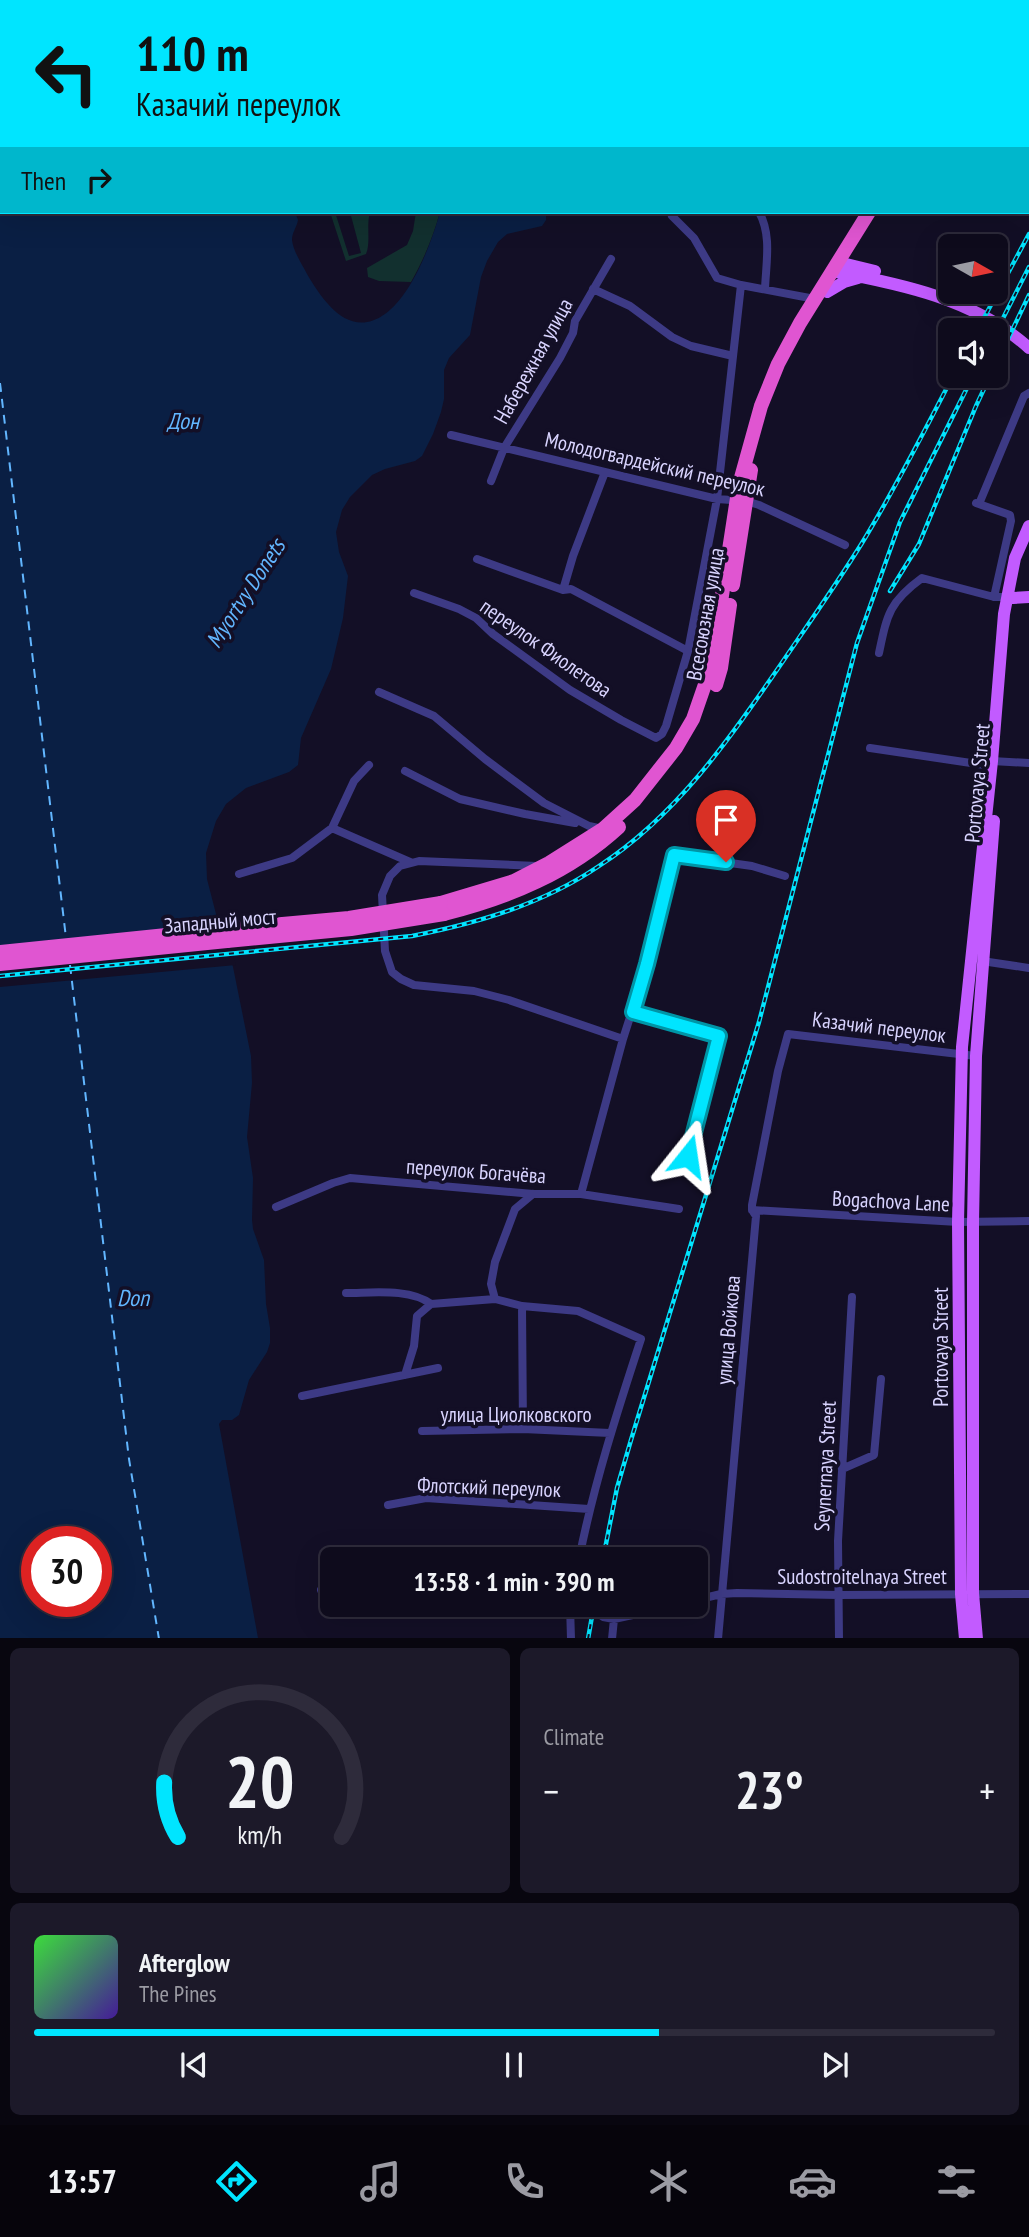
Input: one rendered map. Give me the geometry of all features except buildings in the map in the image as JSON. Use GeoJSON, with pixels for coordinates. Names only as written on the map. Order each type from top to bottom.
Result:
{"type":"FeatureCollection","features":[{"type":"Feature","properties":{"kind":"highway","name":"Всесоюзная улица"},"geometry":{"type":"LineString","coordinates":[[442,908],[482,905],[608,837],[642,806],[683,754],[702,722],[721,668],[747,452],[761,406],[778,365],[868,214]]}},
{"type":"Feature","properties":{"kind":"highway","name":"Всесоюзная улица"},"geometry":{"type":"LineString","coordinates":[[539,873],[596,827],[635,800],[676,748],[693,719],[711,667],[741,501]]}},
{"type":"Feature","properties":{"kind":"highway","name":"Западный мост"},"geometry":{"type":"LineString","coordinates":[[0,952],[442,908]]}},
{"type":"Feature","properties":{"kind":"highway","name":"Западный мост"},"geometry":{"type":"LineString","coordinates":[[0,964],[351,929],[442,908]]}},
{"type":"Feature","properties":{"kind":"main road"},"geometry":{"type":"LineString","coordinates":[[850,244],[856,260],[867,274],[975,310],[1029,348]]}},
{"type":"Feature","properties":{"kind":"main road"},"geometry":{"type":"LineString","coordinates":[[838,267],[931,287],[1008,322],[1029,337]]}},
{"type":"Feature","properties":{"kind":"main road"},"geometry":{"type":"LineString","coordinates":[[821,295],[844,282],[867,274]]}},
{"type":"Feature","properties":{"kind":"main road"},"geometry":{"type":"LineString","coordinates":[[1004,597],[1015,558],[1029,526]]}},
{"type":"Feature","properties":{"kind":"main road"},"geometry":{"type":"LineString","coordinates":[[1004,597],[1029,545]]}},
{"type":"Feature","properties":{"kind":"main road"},"geometry":{"type":"LineString","coordinates":[[1004,597],[1029,597]]}},
{"type":"Feature","properties":{"kind":"main road","name":"Portovaya Street"},"geometry":{"type":"LineString","coordinates":[[965,1638],[976,1056],[1004,597]]}},
{"type":"Feature","properties":{"kind":"main road","name":"Portovaya Street"},"geometry":{"type":"LineString","coordinates":[[977,1638],[967,1593],[958,1222],[961,1055],[994,763]]}},
{"type":"Feature","properties":{"kind":"street"},"geometry":{"type":"LineString","coordinates":[[760,214],[767,235],[765,289]]}},
{"type":"Feature","properties":{"kind":"street"},"geometry":{"type":"LineString","coordinates":[[671,216],[694,238],[717,278],[765,289],[821,295]]}},
{"type":"Feature","properties":{"kind":"street","name":"Набережная улица"},"geometry":{"type":"LineString","coordinates":[[491,481],[504,448],[560,358],[573,333],[575,321],[611,260]]}},
{"type":"Feature","properties":{"kind":"street"},"geometry":{"type":"LineString","coordinates":[[477,559],[563,590],[571,589],[688,651],[717,499],[741,285]]}},
{"type":"Feature","properties":{"kind":"street"},"geometry":{"type":"LineString","coordinates":[[593,289],[630,306],[671,337],[691,346],[733,356]]}},
{"type":"Feature","properties":{"kind":"street"},"geometry":{"type":"LineString","coordinates":[[879,653],[889,611],[903,592],[922,578],[1004,597],[1010,515],[976,503],[1024,396],[1029,393]]}},
{"type":"Feature","properties":{"kind":"street","name":"Молодогвардейский переулок"},"geometry":{"type":"LineString","coordinates":[[451,435],[717,499],[760,505],[845,545]]}},
{"type":"Feature","properties":{"kind":"street"},"geometry":{"type":"LineString","coordinates":[[563,590],[605,472]]}},
{"type":"Feature","properties":{"kind":"street","name":"переулок Фиолетова"},"geometry":{"type":"LineString","coordinates":[[414,593],[476,618],[494,635],[569,690],[656,738],[666,726],[688,651]]}},
{"type":"Feature","properties":{"kind":"street"},"geometry":{"type":"LineString","coordinates":[[379,692],[434,716],[544,803],[596,827]]}},
{"type":"Feature","properties":{"kind":"street"},"geometry":{"type":"LineString","coordinates":[[870,748],[994,763],[1029,763]]}},
{"type":"Feature","properties":{"kind":"street"},"geometry":{"type":"LineString","coordinates":[[239,874],[292,858],[332,828],[354,781],[369,765]]}},
{"type":"Feature","properties":{"kind":"street"},"geometry":{"type":"LineString","coordinates":[[405,771],[460,799],[596,827]]}},
{"type":"Feature","properties":{"kind":"street"},"geometry":{"type":"LineString","coordinates":[[332,828],[410,862],[539,873]]}},
{"type":"Feature","properties":{"kind":"street"},"geometry":{"type":"LineString","coordinates":[[581,1194],[623,1038],[647,964],[674,855],[752,866],[785,876]]}},
{"type":"Feature","properties":{"kind":"street"},"geometry":{"type":"LineString","coordinates":[[410,862],[400,866],[390,876],[382,895],[385,951],[392,972],[414,985],[474,990],[623,1038]]}},
{"type":"Feature","properties":{"kind":"street"},"geometry":{"type":"LineString","coordinates":[[982,961],[1029,968]]}},
{"type":"Feature","properties":{"kind":"street"},"geometry":{"type":"LineString","coordinates":[[633,1012],[719,1036],[688,1156]]}},
{"type":"Feature","properties":{"kind":"street","name":"улица Войкова"},"geometry":{"type":"LineString","coordinates":[[718,1638],[756,1216],[752,1210],[778,1071],[789,1034],[793,1034]]}},
{"type":"Feature","properties":{"kind":"street","name":"Казачий переулок"},"geometry":{"type":"LineString","coordinates":[[793,1034],[961,1055]]}},
{"type":"Feature","properties":{"kind":"street"},"geometry":{"type":"LineString","coordinates":[[961,1055],[976,1056]]}},
{"type":"Feature","properties":{"kind":"street","name":"переулок Богачёва"},"geometry":{"type":"LineString","coordinates":[[276,1207],[350,1178],[533,1194],[581,1194],[679,1209]]}},
{"type":"Feature","properties":{"kind":"street"},"geometry":{"type":"LineString","coordinates":[[495,1299],[491,1284],[495,1262],[515,1209],[533,1194]]}},
{"type":"Feature","properties":{"kind":"street","name":"Bogachova Lane"},"geometry":{"type":"LineString","coordinates":[[752,1210],[973,1223],[1029,1221]]}},
{"type":"Feature","properties":{"kind":"street"},"geometry":{"type":"LineString","coordinates":[[346,1293],[386,1293],[422,1297],[431,1304]]}},
{"type":"Feature","properties":{"kind":"street","name":"Seynernaya Street"},"geometry":{"type":"LineString","coordinates":[[839,1638],[838,1541],[852,1297]]}},
{"type":"Feature","properties":{"kind":"street"},"geometry":{"type":"LineString","coordinates":[[405,1375],[414,1346],[416,1316],[431,1304],[495,1299],[522,1306],[523,1429]]}},
{"type":"Feature","properties":{"kind":"street","name":"улица Циолковского"},"geometry":{"type":"LineString","coordinates":[[522,1306],[578,1311],[641,1339],[610,1433],[581,1547]]}},
{"type":"Feature","properties":{"kind":"street"},"geometry":{"type":"LineString","coordinates":[[302,1396],[438,1368]]}},
{"type":"Feature","properties":{"kind":"street"},"geometry":{"type":"LineString","coordinates":[[842,1469],[874,1455],[881,1379]]}},
{"type":"Feature","properties":{"kind":"street","name":"улица Циолковского"},"geometry":{"type":"LineString","coordinates":[[422,1431],[523,1429],[610,1433]]}},
{"type":"Feature","properties":{"kind":"street","name":"Флотский переулок"},"geometry":{"type":"LineString","coordinates":[[388,1505],[426,1498],[589,1509]]}},
{"type":"Feature","properties":{"kind":"street","name":"Sudostroitelnaya Street"},"geometry":{"type":"LineString","coordinates":[[708,1598],[721,1594],[1029,1594]]}},
{"type":"Feature","properties":{"kind":"street"},"geometry":{"type":"LineString","coordinates":[[569,1617],[570,1638]]}},
{"type":"Feature","properties":{"kind":"street"},"geometry":{"type":"LineString","coordinates":[[603,1617],[623,1617]]}},
{"type":"Feature","properties":{"kind":"street"},"geometry":{"type":"LineString","coordinates":[[612,1638],[614,1619]]}},
{"type":"Feature","properties":{"kind":"green space"},"geometry":{"type":"Polygon","coordinates":[[[331,214],[336,214],[349,256],[361,253],[351,214],[370,214],[366,254],[346,261],[331,214]]]}},
{"type":"Feature","properties":{"kind":"green space"},"geometry":{"type":"Polygon","coordinates":[[[416,214],[439,214],[428,248],[411,282],[379,281],[368,277],[367,268],[407,245],[416,214]]]}},
{"type":"Feature","properties":{"kind":"water","name":"Дон"},"geometry":{"type":"Polygon","coordinates":[[[0,214],[296,214],[298,220],[292,237],[293,244],[307,274],[338,314],[360,323],[372,321],[385,314],[404,294],[426,252],[439,214],[546,214],[542,226],[507,234],[498,242],[487,261],[481,277],[470,335],[449,358],[444,370],[441,412],[422,456],[415,461],[372,475],[350,497],[342,510],[336,532],[339,552],[348,576],[343,618],[331,669],[301,738],[298,765],[289,772],[246,788],[226,804],[216,821],[206,853],[207,879],[233,967],[251,1056],[252,1083],[247,1137],[253,1178],[252,1220],[264,1260],[270,1328],[267,1352],[249,1380],[239,1415],[232,1420],[222,1420],[219,1424],[258,1638],[0,1638],[0,214]]]}},
{"type":"Feature","properties":{"kind":"pier"},"geometry":{"type":"Polygon","coordinates":[[[223,924],[236,965],[0,987],[0,946],[223,924]]]}},
{"type":"Feature","properties":{"kind":"ferry route"},"geometry":{"type":"LineString","coordinates":[[0,383],[66,938]]}},
{"type":"Feature","properties":{"kind":"ferry route"},"geometry":{"type":"LineString","coordinates":[[70,965],[129,1459],[159,1638]]}},
{"type":"Feature","properties":{"kind":"railway"},"geometry":{"type":"LineString","coordinates":[[984,318],[1029,234]]}},
{"type":"Feature","properties":{"kind":"railway"},"geometry":{"type":"LineString","coordinates":[[1003,318],[1029,267]]}},
{"type":"Feature","properties":{"kind":"railway"},"geometry":{"type":"LineString","coordinates":[[1008,339],[1029,295]]}},
{"type":"Feature","properties":{"kind":"railway"},"geometry":{"type":"LineString","coordinates":[[0,976],[412,936],[509,910],[555,891],[599,866],[627,846],[676,801],[699,776],[740,722],[862,543],[947,388]]}},
{"type":"Feature","properties":{"kind":"railway"},"geometry":{"type":"LineString","coordinates":[[605,1547],[617,1488],[631,1440],[759,1022],[857,643],[900,522],[967,388]]}},
{"type":"Feature","properties":{"kind":"railway"},"geometry":{"type":"LineString","coordinates":[[890,591],[919,544],[984,388]]}},
{"type":"Feature","properties":{"kind":"railway"},"geometry":{"type":"LineString","coordinates":[[588,1638],[592,1617]]}},
{"type":"Feature","properties":{"kind":"route"},"geometry":{"type":"LineString","coordinates":[[688,1156],[719,1036],[633,1012],[674,855],[726,862]]}},
{"type":"Feature","properties":{"kind":"water label","name":"Myortvy Donets"},"geometry":{"type":"Point","coordinates":[245,593]}},
{"type":"Feature","properties":{"kind":"water label","name":"Don"},"geometry":{"type":"Point","coordinates":[133,1297]}}]}
